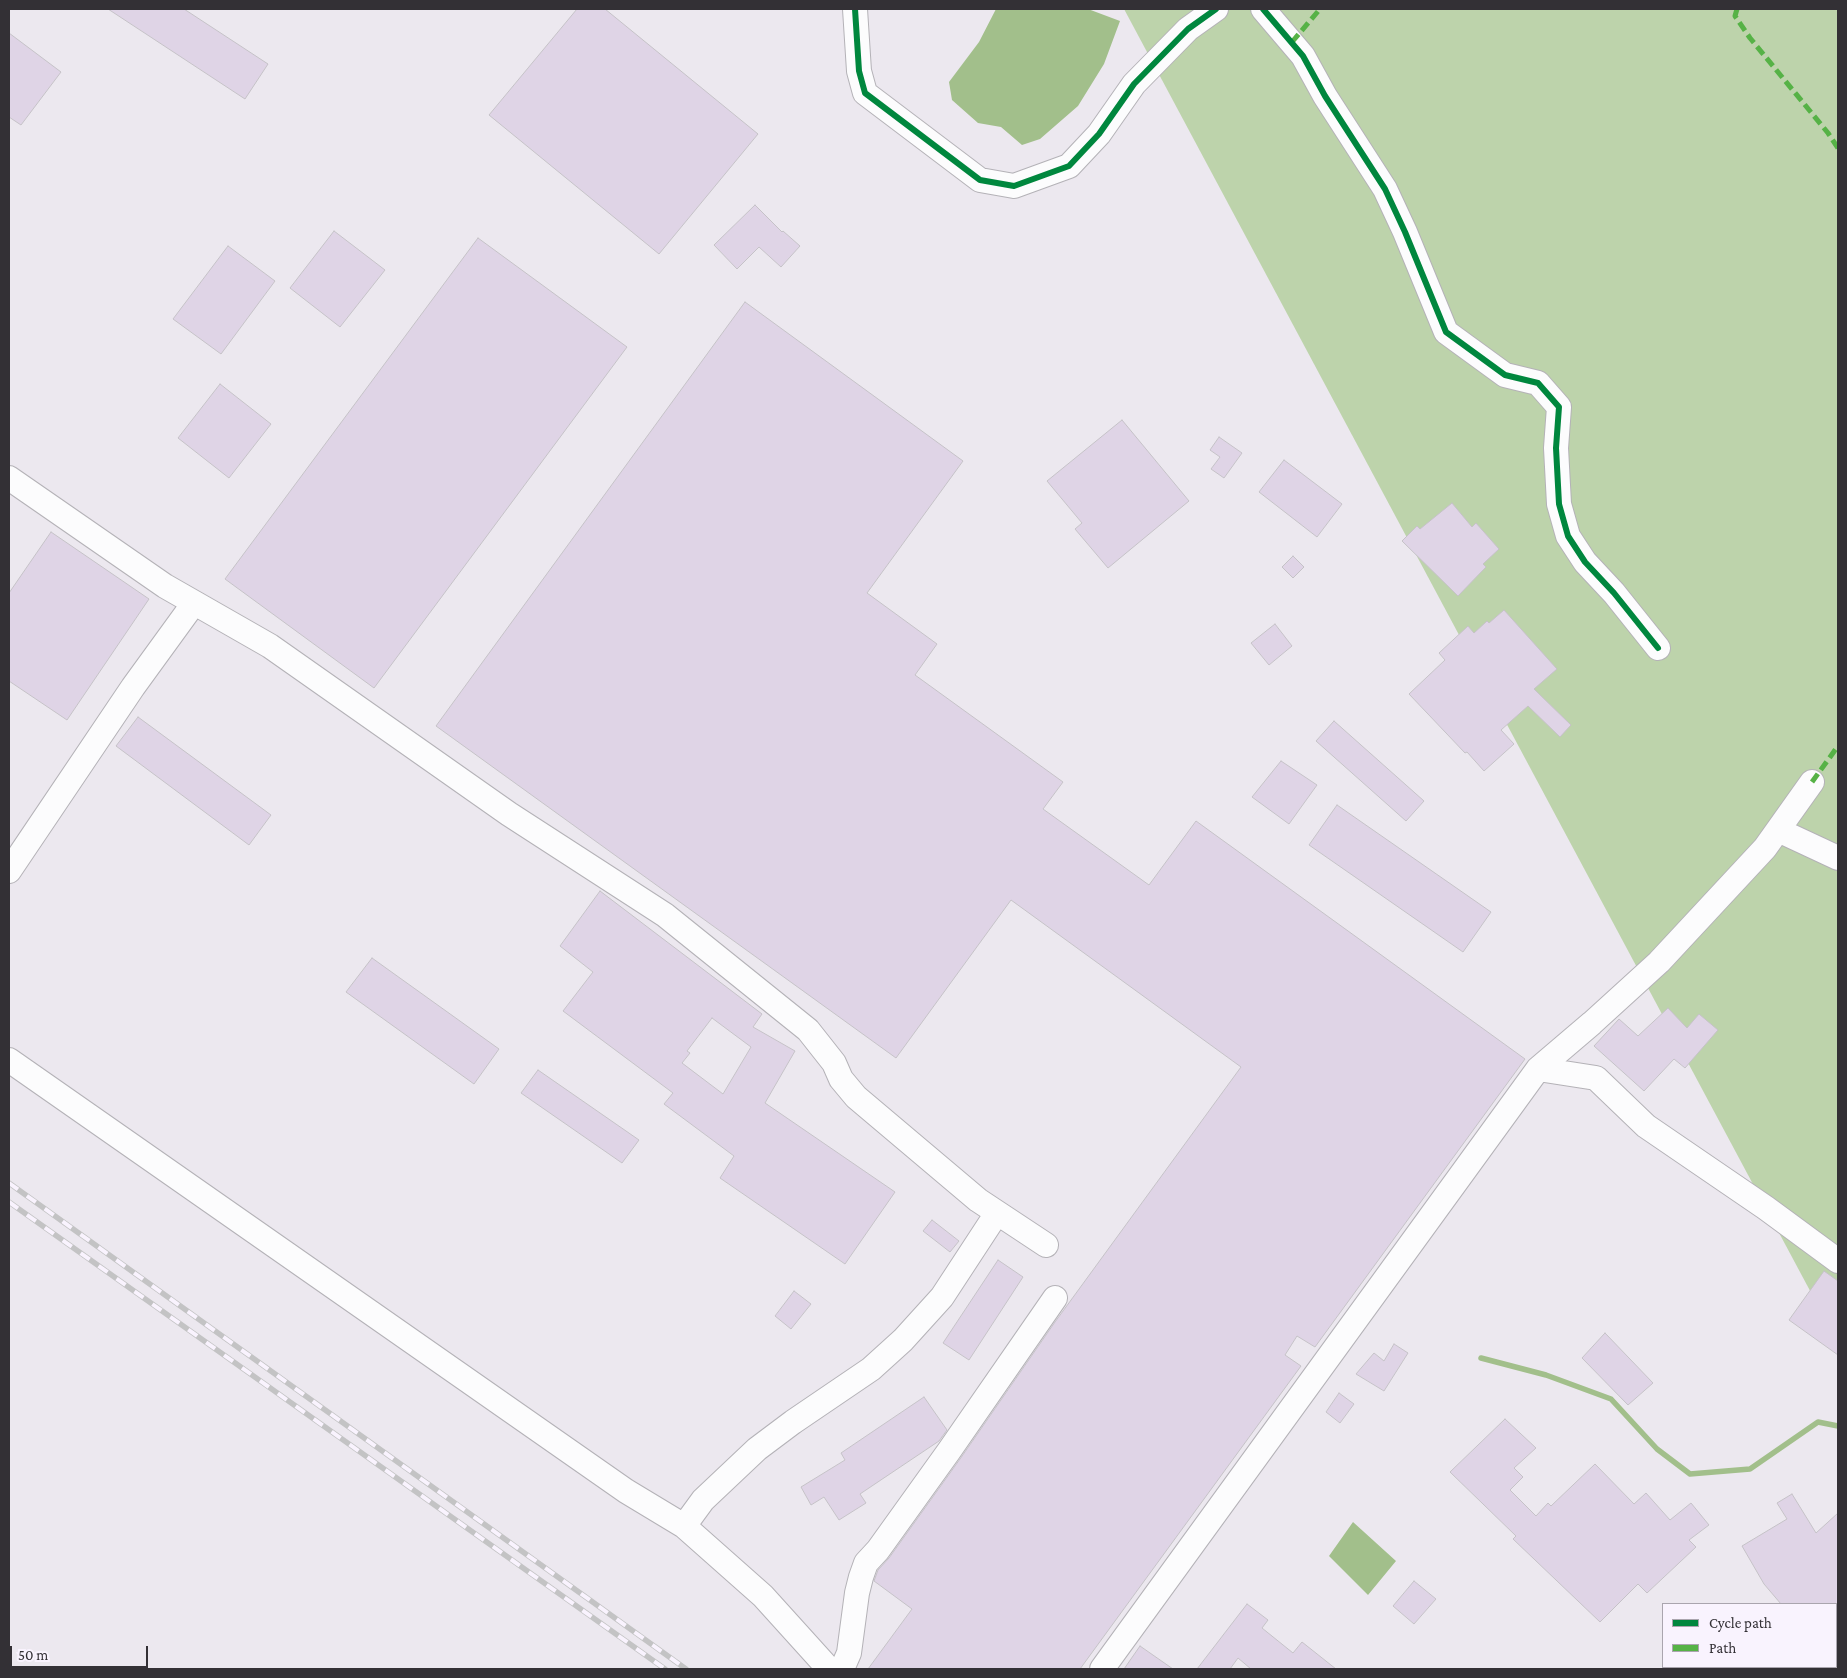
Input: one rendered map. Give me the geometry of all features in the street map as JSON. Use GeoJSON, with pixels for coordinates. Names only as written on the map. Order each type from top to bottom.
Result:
{"type":"FeatureCollection","features":[{"type":"Feature","properties":{"kind":"street"},"geometry":{"type":"LineString","coordinates":[[855,9],[859,71],[865,93],[980,180],[1014,186],[1069,166],[1099,134],[1134,84],[1188,29],[1216,9]]}},
{"type":"Feature","properties":{"kind":"street"},"geometry":{"type":"LineString","coordinates":[[1263,9],[1303,56],[1325,96],[1385,189],[1405,232],[1446,332],[1505,375],[1538,383],[1559,407],[1556,448],[1559,504],[1568,536],[1585,562],[1614,593],[1658,648]]}},
{"type":"Feature","properties":{"kind":"street"},"geometry":{"type":"LineString","coordinates":[[9,478],[165,586],[270,646],[509,814],[665,915],[808,1030],[834,1063],[841,1079],[856,1097],[978,1200],[1046,1245]]}},
{"type":"Feature","properties":{"kind":"street"},"geometry":{"type":"LineString","coordinates":[[9,871],[133,687],[194,602]]}},
{"type":"Feature","properties":{"kind":"street"},"geometry":{"type":"LineString","coordinates":[[1102,1669],[1538,1068],[1592,1023],[1659,962],[1765,848],[1812,782]]}},
{"type":"Feature","properties":{"kind":"street"},"geometry":{"type":"LineString","coordinates":[[1778,830],[1838,858]]}},
{"type":"Feature","properties":{"kind":"street"},"geometry":{"type":"LineString","coordinates":[[9,1060],[626,1491],[684,1526],[763,1596],[829,1669]]}},
{"type":"Feature","properties":{"kind":"street"},"geometry":{"type":"LineString","coordinates":[[1538,1068],[1596,1078],[1646,1126],[1766,1208],[1838,1261]]}},
{"type":"Feature","properties":{"kind":"street"},"geometry":{"type":"LineString","coordinates":[[684,1526],[703,1500],[757,1449],[871,1369],[903,1340],[942,1297],[997,1213]]}},
{"type":"Feature","properties":{"kind":"street"},"geometry":{"type":"LineString","coordinates":[[842,1669],[849,1653],[860,1577],[866,1563],[949,1451],[1055,1298]]}},
{"type":"Feature","properties":{"kind":"shaded area"},"geometry":{"type":"Polygon","coordinates":[[[996,9],[1088,9],[1120,21],[1104,64],[1078,106],[1040,139],[1022,145],[1001,127],[978,123],[952,100],[949,82],[979,42],[996,9]]]}},
{"type":"Feature","properties":{"kind":"shaded area"},"geometry":{"type":"Polygon","coordinates":[[[1124,9],[1838,9],[1838,1343],[1124,9]]]}},
{"type":"Feature","properties":{"kind":"shaded area"},"geometry":{"type":"Polygon","coordinates":[[[1353,1522],[1396,1561],[1368,1595],[1329,1556],[1353,1522]]]}},
{"type":"Feature","properties":{"kind":"building"},"geometry":{"type":"Polygon","coordinates":[[[108,9],[184,9],[268,64],[245,99],[108,9]]]}},
{"type":"Feature","properties":{"kind":"building"},"geometry":{"type":"Polygon","coordinates":[[[577,9],[605,9],[758,134],[659,254],[489,115],[577,9]]]}},
{"type":"Feature","properties":{"kind":"building"},"geometry":{"type":"Polygon","coordinates":[[[9,33],[61,72],[21,125],[9,117],[9,33]]]}},
{"type":"Feature","properties":{"kind":"building"},"geometry":{"type":"Polygon","coordinates":[[[755,205],[782,232],[800,246],[781,267],[759,247],[737,269],[714,245],[755,205]]]}},
{"type":"Feature","properties":{"kind":"building"},"geometry":{"type":"Polygon","coordinates":[[[334,231],[385,270],[340,327],[290,288],[334,231]]]}},
{"type":"Feature","properties":{"kind":"building"},"geometry":{"type":"Polygon","coordinates":[[[478,238],[627,347],[374,688],[225,579],[478,238]]]}},
{"type":"Feature","properties":{"kind":"building"},"geometry":{"type":"Polygon","coordinates":[[[228,246],[275,281],[221,354],[173,319],[228,246]]]}},
{"type":"Feature","properties":{"kind":"building"},"geometry":{"type":"Polygon","coordinates":[[[745,302],[963,461],[867,593],[937,644],[915,675],[1063,782],[1043,809],[1149,885],[1196,821],[1525,1059],[1315,1347],[1297,1336],[1285,1355],[1301,1366],[1080,1669],[868,1669],[912,1609],[874,1581],[878,1570],[889,1558],[960,1459],[1055,1322],[1241,1067],[1011,900],[896,1058],[436,726],[745,302]]]}},
{"type":"Feature","properties":{"kind":"building"},"geometry":{"type":"Polygon","coordinates":[[[220,384],[271,424],[229,478],[178,438],[220,384]]]}},
{"type":"Feature","properties":{"kind":"building"},"geometry":{"type":"Polygon","coordinates":[[[1122,420],[1189,501],[1108,568],[1075,529],[1082,523],[1047,481],[1122,420]]]}},
{"type":"Feature","properties":{"kind":"building"},"geometry":{"type":"Polygon","coordinates":[[[1219,437],[1242,453],[1224,478],[1211,469],[1220,457],[1210,450],[1219,437]]]}},
{"type":"Feature","properties":{"kind":"building"},"geometry":{"type":"Polygon","coordinates":[[[1284,460],[1342,504],[1317,537],[1259,492],[1284,460]]]}},
{"type":"Feature","properties":{"kind":"building"},"geometry":{"type":"Polygon","coordinates":[[[1452,503],[1472,527],[1476,523],[1499,549],[1483,564],[1486,567],[1458,596],[1402,541],[1417,526],[1420,529],[1452,503]]]}},
{"type":"Feature","properties":{"kind":"building"},"geometry":{"type":"Polygon","coordinates":[[[51,532],[149,599],[67,720],[9,681],[9,593],[51,532]]]}},
{"type":"Feature","properties":{"kind":"building"},"geometry":{"type":"Polygon","coordinates":[[[1293,556],[1304,567],[1293,578],[1282,567],[1293,556]]]}},
{"type":"Feature","properties":{"kind":"building"},"geometry":{"type":"Polygon","coordinates":[[[1504,610],[1557,669],[1534,689],[1571,725],[1560,737],[1528,706],[1501,730],[1514,744],[1484,771],[1409,694],[1445,660],[1439,653],[1468,626],[1474,633],[1487,621],[1489,623],[1504,610]]]}},
{"type":"Feature","properties":{"kind":"building"},"geometry":{"type":"Polygon","coordinates":[[[1275,624],[1292,646],[1269,665],[1251,643],[1275,624]]]}},
{"type":"Feature","properties":{"kind":"building"},"geometry":{"type":"Polygon","coordinates":[[[138,717],[271,815],[249,845],[116,746],[138,717]]]}},
{"type":"Feature","properties":{"kind":"building"},"geometry":{"type":"Polygon","coordinates":[[[1334,721],[1424,801],[1406,821],[1316,741],[1334,721]]]}},
{"type":"Feature","properties":{"kind":"building"},"geometry":{"type":"Polygon","coordinates":[[[1281,761],[1317,785],[1289,824],[1252,797],[1281,761]]]}},
{"type":"Feature","properties":{"kind":"building"},"geometry":{"type":"Polygon","coordinates":[[[1337,805],[1491,912],[1463,952],[1309,845],[1337,805]]]}},
{"type":"Feature","properties":{"kind":"building"},"geometry":{"type":"Polygon","coordinates":[[[600,891],[762,1014],[753,1027],[795,1051],[765,1103],[895,1192],[845,1264],[720,1178],[734,1156],[664,1104],[673,1093],[563,1011],[593,972],[560,946],[600,891]],[[712,1018],[687,1051],[690,1053],[682,1063],[723,1094],[751,1047],[712,1018]]]}},
{"type":"Feature","properties":{"kind":"building"},"geometry":{"type":"Polygon","coordinates":[[[372,958],[499,1049],[474,1084],[346,992],[372,958]]]}},
{"type":"Feature","properties":{"kind":"building"},"geometry":{"type":"Polygon","coordinates":[[[1668,1008],[1687,1028],[1699,1014],[1718,1030],[1685,1068],[1674,1059],[1644,1091],[1594,1046],[1619,1019],[1638,1036],[1668,1008]]]}},
{"type":"Feature","properties":{"kind":"building"},"geometry":{"type":"Polygon","coordinates":[[[538,1070],[639,1140],[622,1163],[521,1093],[538,1070]]]}},
{"type":"Feature","properties":{"kind":"building"},"geometry":{"type":"Polygon","coordinates":[[[932,1220],[959,1241],[950,1252],[923,1231],[932,1220]]]}},
{"type":"Feature","properties":{"kind":"building"},"geometry":{"type":"Polygon","coordinates":[[[998,1260],[1023,1277],[969,1360],[943,1343],[998,1260]]]}},
{"type":"Feature","properties":{"kind":"building"},"geometry":{"type":"Polygon","coordinates":[[[1824,1271],[1838,1281],[1838,1355],[1789,1320],[1824,1271]]]}},
{"type":"Feature","properties":{"kind":"building"},"geometry":{"type":"Polygon","coordinates":[[[794,1291],[811,1304],[791,1329],[775,1316],[794,1291]]]}},
{"type":"Feature","properties":{"kind":"building"},"geometry":{"type":"Polygon","coordinates":[[[1605,1333],[1653,1383],[1628,1405],[1582,1358],[1605,1333]]]}},
{"type":"Feature","properties":{"kind":"building"},"geometry":{"type":"Polygon","coordinates":[[[1394,1344],[1408,1353],[1384,1391],[1356,1374],[1374,1353],[1384,1361],[1394,1344]]]}},
{"type":"Feature","properties":{"kind":"building"},"geometry":{"type":"Polygon","coordinates":[[[1339,1393],[1354,1404],[1340,1423],[1326,1412],[1339,1393]]]}},
{"type":"Feature","properties":{"kind":"building"},"geometry":{"type":"Polygon","coordinates":[[[924,1397],[947,1430],[939,1441],[860,1494],[866,1503],[839,1520],[824,1497],[811,1505],[801,1487],[845,1460],[841,1453],[924,1397]]]}},
{"type":"Feature","properties":{"kind":"building"},"geometry":{"type":"Polygon","coordinates":[[[1505,1419],[1536,1448],[1514,1468],[1523,1477],[1510,1490],[1536,1516],[1548,1503],[1551,1506],[1595,1464],[1634,1504],[1646,1493],[1670,1520],[1691,1503],[1709,1525],[1689,1540],[1696,1547],[1647,1593],[1638,1584],[1600,1622],[1513,1539],[1516,1536],[1450,1472],[1505,1419]]]}},
{"type":"Feature","properties":{"kind":"building"},"geometry":{"type":"Polygon","coordinates":[[[1792,1494],[1816,1533],[1838,1513],[1838,1604],[1780,1603],[1764,1584],[1742,1546],[1787,1519],[1777,1503],[1792,1494]]]}},
{"type":"Feature","properties":{"kind":"building"},"geometry":{"type":"Polygon","coordinates":[[[1414,1581],[1436,1599],[1414,1624],[1393,1606],[1414,1581]]]}},
{"type":"Feature","properties":{"kind":"building"},"geometry":{"type":"Polygon","coordinates":[[[1247,1604],[1268,1620],[1262,1628],[1293,1653],[1302,1642],[1336,1669],[1251,1669],[1238,1658],[1230,1669],[1197,1669],[1247,1604]]]}},
{"type":"Feature","properties":{"kind":"building"},"geometry":{"type":"Polygon","coordinates":[[[1140,1646],[1173,1669],[1124,1669],[1140,1646]]]}},
{"type":"Feature","properties":{"kind":"waterway"},"geometry":{"type":"LineString","coordinates":[[1481,1358],[1546,1375],[1611,1399],[1657,1449],[1690,1474],[1750,1469],[1818,1422],[1838,1426]]}},
{"type":"Feature","properties":{"kind":"railway"},"geometry":{"type":"LineString","coordinates":[[9,1183],[686,1669]]}},
{"type":"Feature","properties":{"kind":"railway"},"geometry":{"type":"LineString","coordinates":[[9,1202],[665,1669]]}},
{"type":"Feature","properties":{"kind":"marked path"},"geometry":{"type":"LineString","coordinates":[[1292,42],[1320,9]]}},
{"type":"Feature","properties":{"kind":"marked path"},"geometry":{"type":"LineString","coordinates":[[1737,9],[1735,16],[1750,38],[1828,133],[1838,148]]}},
{"type":"Feature","properties":{"kind":"marked path"},"geometry":{"type":"LineString","coordinates":[[1812,782],[1838,746]]}},
{"type":"Feature","properties":{"kind":"cycle path"},"geometry":{"type":"LineString","coordinates":[[855,9],[859,71],[865,93],[980,180],[1014,186],[1069,166],[1099,134],[1134,84],[1188,29],[1216,9]]}},
{"type":"Feature","properties":{"kind":"cycle path"},"geometry":{"type":"LineString","coordinates":[[1263,9],[1303,56],[1325,96],[1385,189],[1405,232],[1446,332],[1505,375],[1538,383],[1559,407],[1556,448],[1559,504],[1568,536],[1585,562],[1614,593],[1658,648]]}}]}
